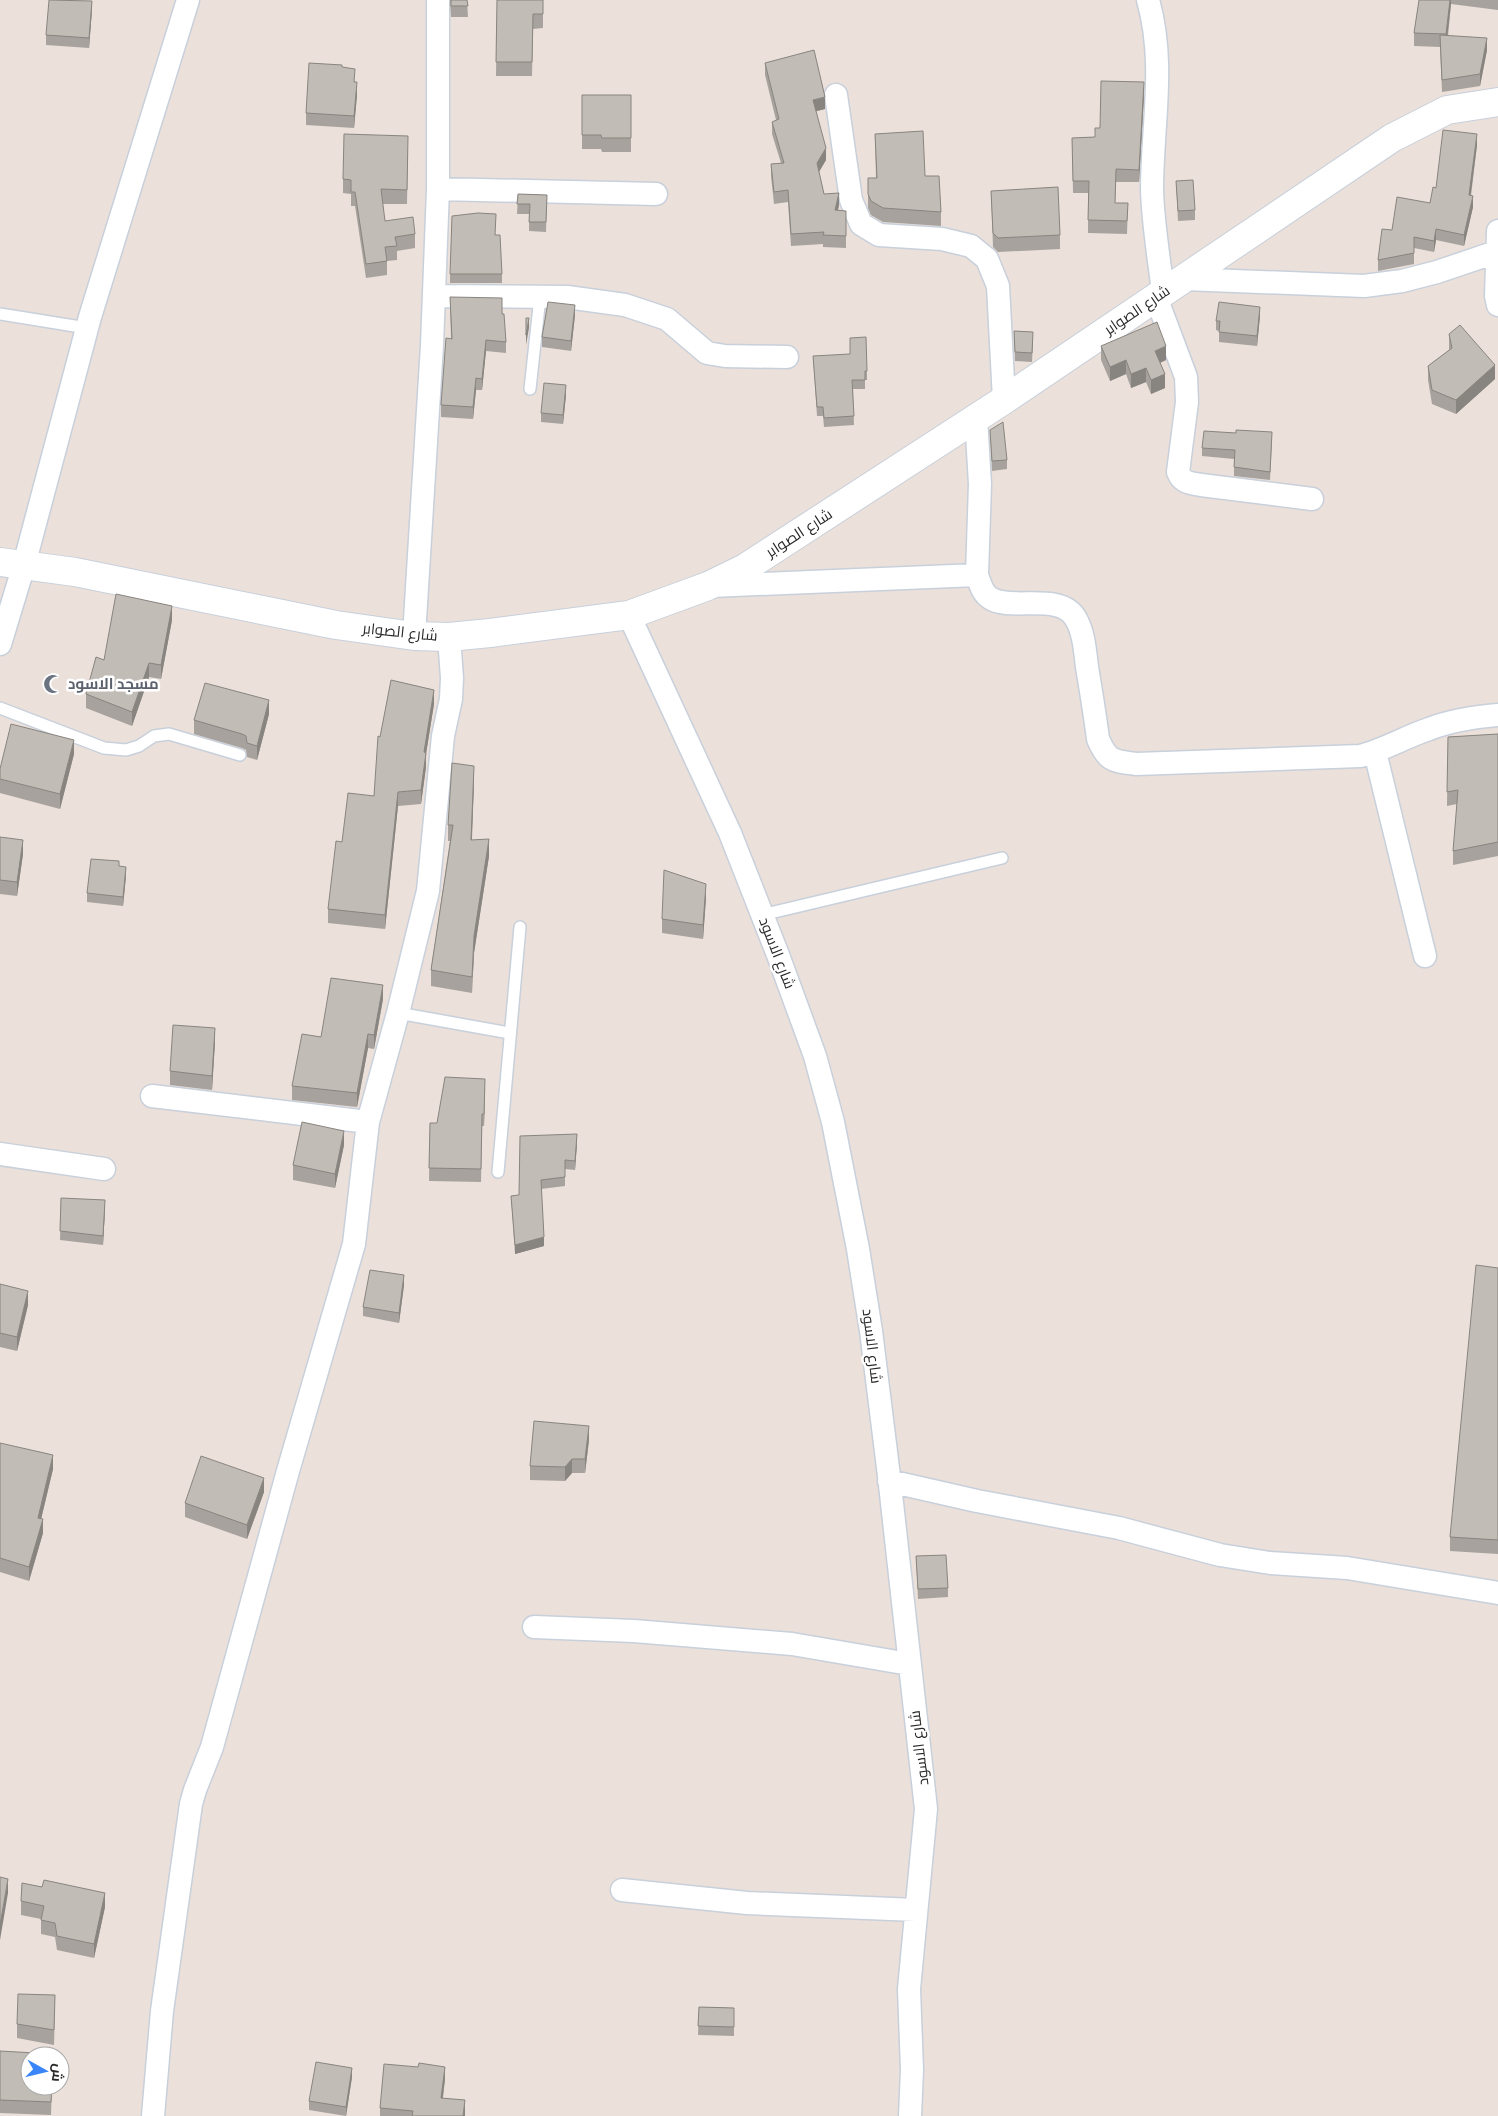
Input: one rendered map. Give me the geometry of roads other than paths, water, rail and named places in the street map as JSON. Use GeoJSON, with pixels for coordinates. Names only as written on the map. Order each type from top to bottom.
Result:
{"type":"FeatureCollection","features":[{"type":"Feature","properties":{"kind":"street"},"geometry":{"type":"LineString","coordinates":[[0,644],[12,563],[188,0]]}},
{"type":"Feature","properties":{"kind":"street"},"geometry":{"type":"LineString","coordinates":[[414,636],[434,296],[438,189],[438,0]]}},
{"type":"Feature","properties":{"kind":"street"},"geometry":{"type":"LineString","coordinates":[[1148,0],[1156,40],[1158,75],[1152,190],[1154,227],[1186,377],[1186,402],[1178,472],[1180,478],[1185,482],[1312,499]]}},
{"type":"Feature","properties":{"kind":"street"},"geometry":{"type":"LineString","coordinates":[[836,95],[851,200],[861,224],[879,235],[942,239],[971,246],[987,259],[998,286],[1004,400]]}},
{"type":"Feature","properties":{"kind":"street","name":"شارع الصوابر"},"geometry":{"type":"LineString","coordinates":[[12,563],[75,572],[336,625],[414,636],[449,637],[490,633],[629,615],[708,586],[745,568],[1004,400],[1392,138],[1447,110],[1498,102]]}},
{"type":"Feature","properties":{"kind":"street"},"geometry":{"type":"LineString","coordinates":[[438,189],[656,194]]}},
{"type":"Feature","properties":{"kind":"street"},"geometry":{"type":"LineString","coordinates":[[1168,290],[1364,286],[1411,279],[1497,241],[1496,296],[1498,305]]}},
{"type":"Feature","properties":{"kind":"street"},"geometry":{"type":"LineString","coordinates":[[434,296],[567,297],[625,306],[667,319],[707,353],[725,356],[787,357]]}},
{"type":"Feature","properties":{"kind":"street"},"geometry":{"type":"LineString","coordinates":[[976,418],[980,484],[977,575],[981,588],[990,598],[1008,602],[1055,604],[1068,609],[1076,618],[1083,637],[1098,739],[1105,755],[1116,761],[1146,764],[1360,756],[1375,752],[1427,729],[1452,721],[1498,715]]}},
{"type":"Feature","properties":{"kind":"street"},"geometry":{"type":"LineString","coordinates":[[708,586],[977,575]]}},
{"type":"Feature","properties":{"kind":"street","name":"شارع الاسود"},"geometry":{"type":"LineString","coordinates":[[629,615],[730,833],[815,1056],[833,1122],[858,1249],[871,1331],[890,1481],[926,1809],[909,1989],[912,2070],[910,2116]]}},
{"type":"Feature","properties":{"kind":"street"},"geometry":{"type":"LineString","coordinates":[[153,2116],[162,2011],[194,1790],[212,1747],[288,1471],[344,1283],[354,1244],[368,1122],[398,1013],[428,891],[443,736],[451,699],[452,678],[449,637]]}},
{"type":"Feature","properties":{"kind":"street"},"geometry":{"type":"LineString","coordinates":[[1375,752],[1425,956]]}},
{"type":"Feature","properties":{"kind":"street"},"geometry":{"type":"LineString","coordinates":[[152,1096],[368,1122]]}},
{"type":"Feature","properties":{"kind":"street"},"geometry":{"type":"LineString","coordinates":[[0,1154],[104,1170]]}},
{"type":"Feature","properties":{"kind":"street"},"geometry":{"type":"LineString","coordinates":[[890,1481],[977,1501],[1119,1528],[1220,1555],[1270,1563],[1347,1568],[1498,1593]]}},
{"type":"Feature","properties":{"kind":"street"},"geometry":{"type":"LineString","coordinates":[[534,1627],[634,1631],[792,1644],[909,1664]]}},
{"type":"Feature","properties":{"kind":"street"},"geometry":{"type":"LineString","coordinates":[[622,1890],[747,1903],[916,1910]]}},
{"type":"Feature","properties":{"kind":"lane"},"geometry":{"type":"LineString","coordinates":[[530,389],[540,297]]}},
{"type":"Feature","properties":{"kind":"lane"},"geometry":{"type":"LineString","coordinates":[[0,314],[87,328]]}},
{"type":"Feature","properties":{"kind":"lane"},"geometry":{"type":"LineString","coordinates":[[0,708],[104,748],[126,750],[139,746],[154,736],[170,734],[240,755]]}},
{"type":"Feature","properties":{"kind":"lane"},"geometry":{"type":"LineString","coordinates":[[762,915],[1002,858]]}},
{"type":"Feature","properties":{"kind":"lane"},"geometry":{"type":"LineString","coordinates":[[498,1172],[520,927]]}},
{"type":"Feature","properties":{"kind":"lane"},"geometry":{"type":"LineString","coordinates":[[398,1013],[510,1033]]}},
{"type":"Feature","properties":{"kind":"place","name":"مسجد الاسود"},"geometry":{"type":"Point","coordinates":[53,684]}}]}
